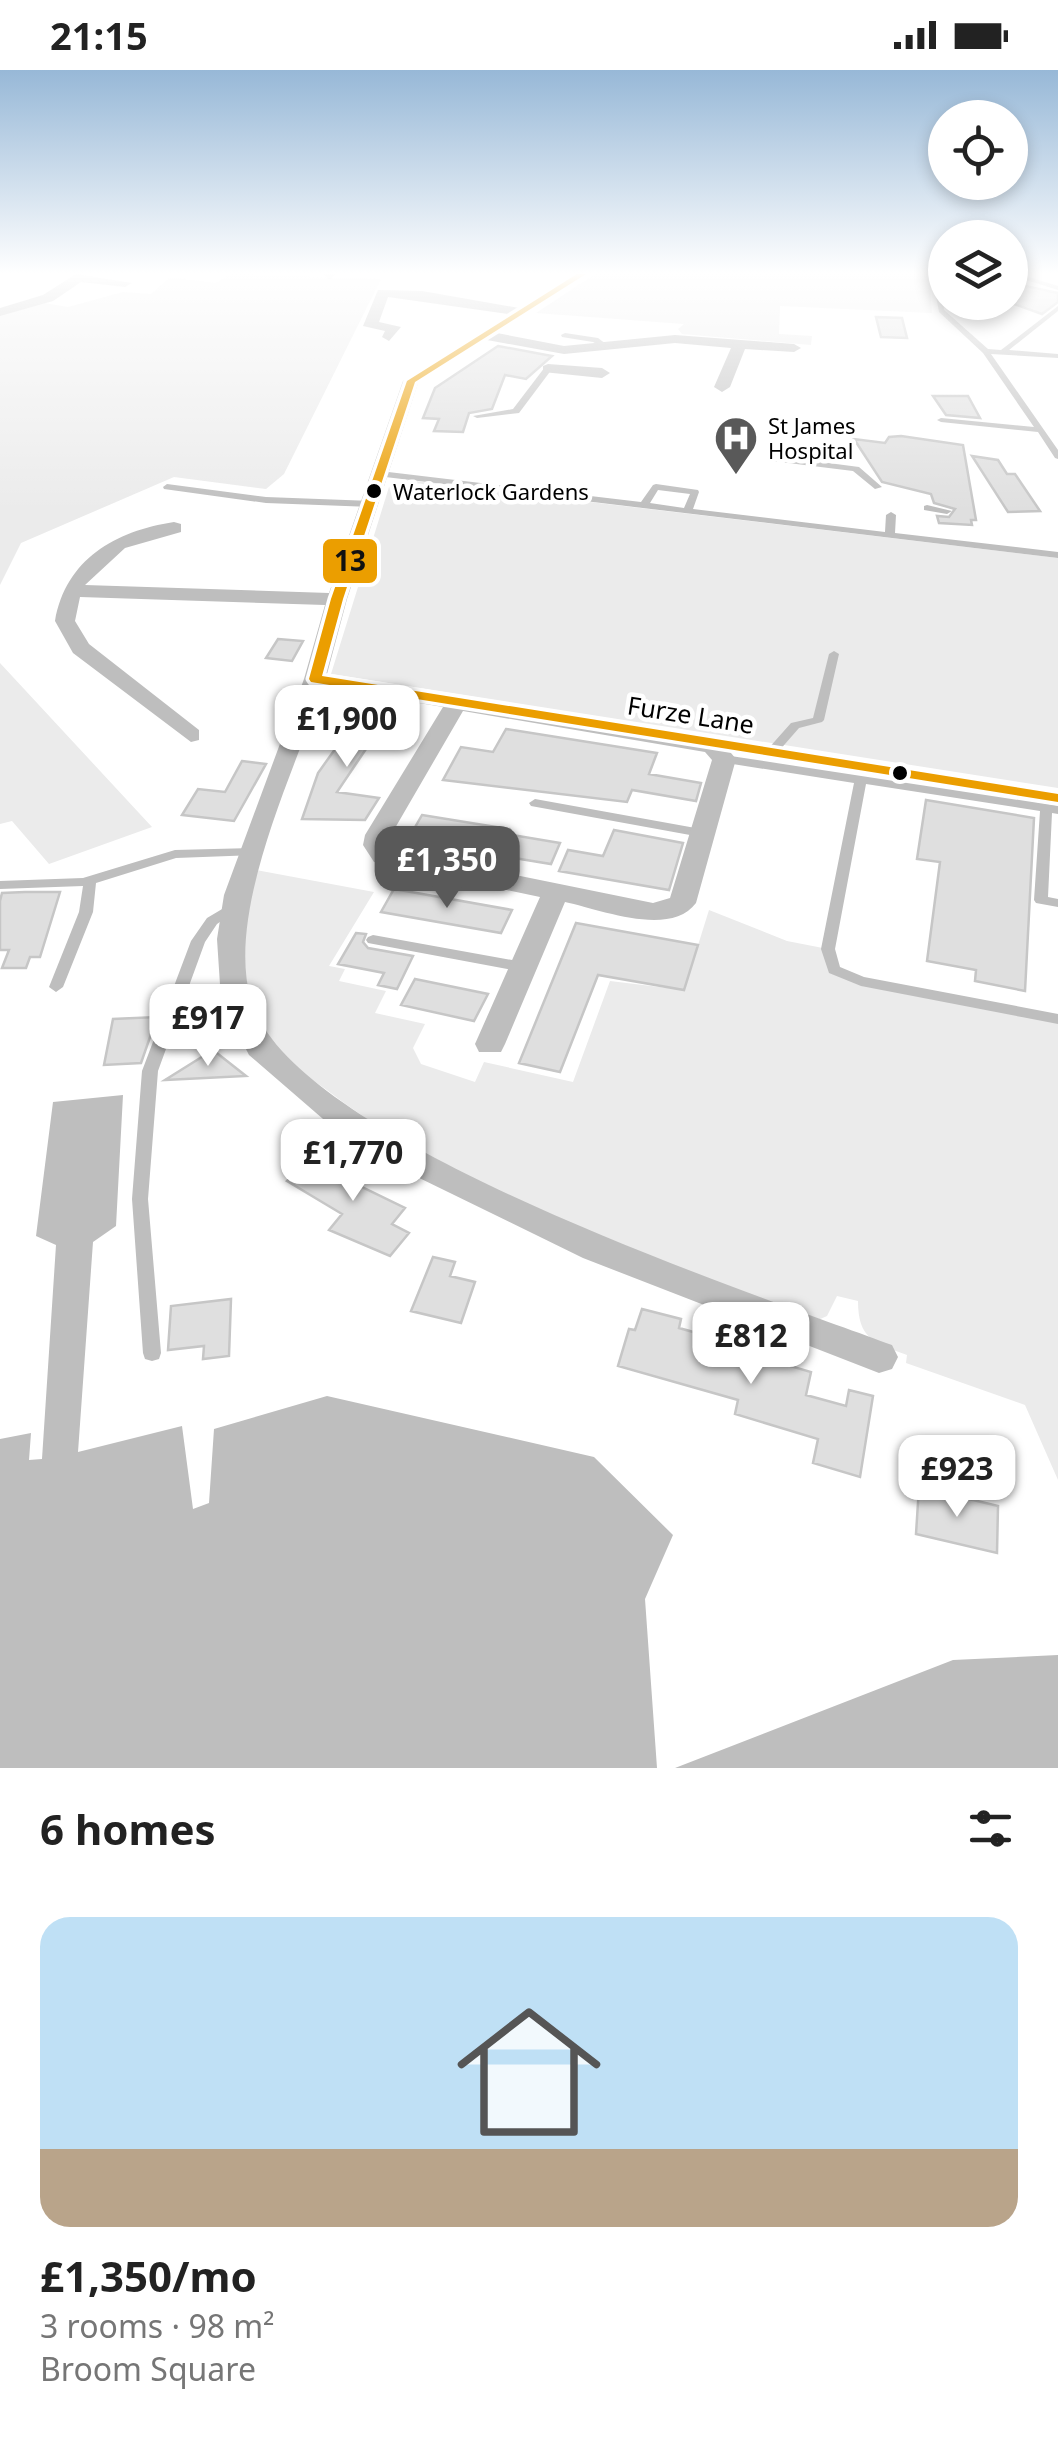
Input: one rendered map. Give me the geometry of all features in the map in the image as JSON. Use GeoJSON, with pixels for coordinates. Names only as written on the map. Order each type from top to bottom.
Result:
{"type":"FeatureCollection","features":[{"type":"Feature","properties":{"kind":"street"},"geometry":{"type":"LineString","coordinates":[[454,353],[411,381],[337,599],[315,679],[234,906],[232,971],[246,1024],[270,1058],[340,1118],[432,1170],[534,1221],[879,1357]]}},
{"type":"Feature","properties":{"kind":"street"},"geometry":{"type":"LineString","coordinates":[[558,353],[548,370],[602,374]]}},
{"type":"Feature","properties":{"kind":"street"},"geometry":{"type":"LineString","coordinates":[[719,381],[734,353]]}},
{"type":"Feature","properties":{"kind":"street"},"geometry":{"type":"LineString","coordinates":[[174,528],[145,532],[121,541],[95,561],[74,590],[64,616],[72,638],[191,735]]}},
{"type":"Feature","properties":{"kind":"street"},"geometry":{"type":"LineString","coordinates":[[74,590],[337,599]]}},
{"type":"Feature","properties":{"kind":"street","name":"Furze Lane"},"geometry":{"type":"LineString","coordinates":[[315,679],[718,752]]}},
{"type":"Feature","properties":{"kind":"street"},"geometry":{"type":"LineString","coordinates":[[457,702],[376,845],[383,856],[654,912],[682,903],[718,752]]}},
{"type":"Feature","properties":{"kind":"street"},"geometry":{"type":"LineString","coordinates":[[490,1044],[555,894]]}},
{"type":"Feature","properties":{"kind":"lane"},"geometry":{"type":"LineString","coordinates":[[988,353],[1058,456]]}},
{"type":"Feature","properties":{"kind":"lane"},"geometry":{"type":"LineString","coordinates":[[477,416],[516,412],[548,370]]}},
{"type":"Feature","properties":{"kind":"lane"},"geometry":{"type":"LineString","coordinates":[[940,420],[1039,430]]}},
{"type":"Feature","properties":{"kind":"lane"},"geometry":{"type":"LineString","coordinates":[[776,459],[856,469],[878,487]]}},
{"type":"Feature","properties":{"kind":"lane"},"geometry":{"type":"LineString","coordinates":[[380,474],[1058,555]]}},
{"type":"Feature","properties":{"kind":"lane"},"geometry":{"type":"LineString","coordinates":[[167,487],[266,500],[372,504]]}},
{"type":"Feature","properties":{"kind":"lane"},"geometry":{"type":"LineString","coordinates":[[644,506],[656,487],[688,489],[694,492],[687,510]]}},
{"type":"Feature","properties":{"kind":"lane"},"geometry":{"type":"LineString","coordinates":[[927,508],[947,511]]}},
{"type":"Feature","properties":{"kind":"lane"},"geometry":{"type":"LineString","coordinates":[[890,535],[891,515]]}},
{"type":"Feature","properties":{"kind":"lane"},"geometry":{"type":"LineString","coordinates":[[769,755],[795,726],[818,720],[834,654]]}},
{"type":"Feature","properties":{"kind":"lane"},"geometry":{"type":"LineString","coordinates":[[718,752],[861,780],[1052,808],[1041,900],[1058,903]]}},
{"type":"Feature","properties":{"kind":"lane","name":"Furze Lane"},"geometry":{"type":"LineString","coordinates":[[718,752],[769,755],[1058,798]]}},
{"type":"Feature","properties":{"kind":"lane"},"geometry":{"type":"LineString","coordinates":[[861,780],[828,949],[834,970],[861,981],[1058,1019]]}},
{"type":"Feature","properties":{"kind":"lane"},"geometry":{"type":"LineString","coordinates":[[536,803],[701,833]]}},
{"type":"Feature","properties":{"kind":"lane"},"geometry":{"type":"LineString","coordinates":[[0,885],[90,881],[175,854],[253,852]]}},
{"type":"Feature","properties":{"kind":"lane"},"geometry":{"type":"LineString","coordinates":[[56,987],[80,930],[90,881]]}},
{"type":"Feature","properties":{"kind":"lane"},"geometry":{"type":"LineString","coordinates":[[152,1353],[140,1199],[150,1071],[198,941],[212,921],[234,906]]}},
{"type":"Feature","properties":{"kind":"lane"},"geometry":{"type":"LineString","coordinates":[[374,940],[523,967]]}},
{"type":"Feature","properties":{"kind":"shaded area"},"geometry":{"type":"Polygon","coordinates":[[[0,353],[344,353],[284,474],[266,489],[174,477],[21,543],[0,585],[0,353]]]}},
{"type":"Feature","properties":{"kind":"shaded area"},"geometry":{"type":"Polygon","coordinates":[[[406,480],[1058,558],[1058,788],[331,674],[389,487],[406,480]]]}},
{"type":"Feature","properties":{"kind":"shaded area"},"geometry":{"type":"Polygon","coordinates":[[[0,663],[152,827],[49,864],[12,821],[0,824],[0,663]]]}},
{"type":"Feature","properties":{"kind":"shaded area"},"geometry":{"type":"Polygon","coordinates":[[[256,870],[374,892],[329,966],[345,969],[339,981],[386,991],[375,1013],[425,1024],[413,1048],[421,1064],[475,1082],[484,1062],[573,1082],[610,981],[684,990],[709,910],[787,941],[828,949],[842,975],[1058,1019],[1058,1480],[1025,1405],[906,1363],[907,1355],[877,1343],[865,1332],[858,1301],[837,1296],[827,1316],[818,1320],[562,1222],[439,1162],[289,1064],[275,1052],[258,1027],[246,984],[245,937],[256,870]]]}},
{"type":"Feature","properties":{"kind":"shaded area"},"geometry":{"type":"Polygon","coordinates":[[[123,1095],[116,1226],[93,1242],[78,1452],[182,1426],[193,1509],[209,1503],[214,1429],[327,1396],[594,1457],[673,1535],[645,1599],[657,1768],[0,1768],[0,1439],[31,1433],[29,1460],[42,1459],[56,1245],[36,1236],[53,1102],[123,1095]]]}},
{"type":"Feature","properties":{"kind":"shaded area"},"geometry":{"type":"Polygon","coordinates":[[[1058,1655],[1058,1768],[675,1768],[953,1660],[1058,1655]]]}},
{"type":"Feature","properties":{"kind":"building"},"geometry":{"type":"Polygon","coordinates":[[[487,353],[552,356],[526,379],[505,375],[492,409],[469,413],[463,432],[434,431],[439,419],[423,418],[435,388],[487,353]]]}},
{"type":"Feature","properties":{"kind":"building"},"geometry":{"type":"Polygon","coordinates":[[[933,396],[968,396],[980,418],[946,415],[933,396]]]}},
{"type":"Feature","properties":{"kind":"building"},"geometry":{"type":"Polygon","coordinates":[[[889,437],[963,445],[976,520],[971,520],[972,525],[939,523],[937,516],[949,517],[955,509],[934,503],[931,494],[882,482],[854,439],[885,443],[889,437]]]}},
{"type":"Feature","properties":{"kind":"building"},"geometry":{"type":"Polygon","coordinates":[[[972,456],[998,460],[1007,474],[1015,474],[1040,511],[1008,512],[972,456]]]}},
{"type":"Feature","properties":{"kind":"building"},"geometry":{"type":"Polygon","coordinates":[[[278,639],[303,641],[292,661],[266,658],[278,639]]]}},
{"type":"Feature","properties":{"kind":"building"},"geometry":{"type":"Polygon","coordinates":[[[371,699],[397,703],[337,792],[379,798],[365,820],[302,819],[318,773],[371,699]]]}},
{"type":"Feature","properties":{"kind":"building"},"geometry":{"type":"Polygon","coordinates":[[[506,729],[657,753],[649,774],[701,783],[696,801],[632,790],[627,802],[443,780],[461,747],[493,752],[506,729]]]}},
{"type":"Feature","properties":{"kind":"building"},"geometry":{"type":"Polygon","coordinates":[[[242,761],[266,764],[234,821],[182,815],[198,789],[225,792],[242,761]]]}},
{"type":"Feature","properties":{"kind":"building"},"geometry":{"type":"Polygon","coordinates":[[[926,800],[1034,818],[1025,991],[975,981],[976,970],[927,961],[940,862],[917,859],[926,800]]]}},
{"type":"Feature","properties":{"kind":"building"},"geometry":{"type":"Polygon","coordinates":[[[422,815],[509,829],[506,834],[560,843],[551,864],[484,853],[486,848],[410,836],[422,815]]]}},
{"type":"Feature","properties":{"kind":"building"},"geometry":{"type":"Polygon","coordinates":[[[614,830],[683,843],[669,890],[559,871],[568,850],[603,856],[614,830]]]}},
{"type":"Feature","properties":{"kind":"building"},"geometry":{"type":"Polygon","coordinates":[[[394,889],[512,910],[501,933],[381,912],[394,889]]]}},
{"type":"Feature","properties":{"kind":"building"},"geometry":{"type":"Polygon","coordinates":[[[60,892],[40,957],[30,957],[26,968],[2,968],[9,950],[0,950],[2,893],[60,892]]]}},
{"type":"Feature","properties":{"kind":"building"},"geometry":{"type":"Polygon","coordinates":[[[576,923],[698,945],[684,990],[598,975],[560,1072],[519,1063],[576,923]]]}},
{"type":"Feature","properties":{"kind":"building"},"geometry":{"type":"Polygon","coordinates":[[[356,933],[366,934],[363,942],[368,948],[413,956],[397,989],[378,985],[384,973],[338,964],[356,933]]]}},
{"type":"Feature","properties":{"kind":"building"},"geometry":{"type":"Polygon","coordinates":[[[415,979],[488,994],[474,1021],[401,1005],[415,979]]]}},
{"type":"Feature","properties":{"kind":"building"},"geometry":{"type":"Polygon","coordinates":[[[157,1017],[141,1063],[104,1065],[113,1019],[157,1017]]]}},
{"type":"Feature","properties":{"kind":"building"},"geometry":{"type":"Polygon","coordinates":[[[213,1050],[246,1076],[165,1080],[213,1050]]]}},
{"type":"Feature","properties":{"kind":"building"},"geometry":{"type":"Polygon","coordinates":[[[333,1153],[369,1173],[358,1185],[405,1208],[392,1224],[409,1233],[390,1256],[329,1230],[342,1214],[287,1181],[308,1161],[319,1167],[333,1153]]]}},
{"type":"Feature","properties":{"kind":"building"},"geometry":{"type":"Polygon","coordinates":[[[433,1257],[455,1262],[450,1276],[475,1282],[461,1323],[411,1311],[433,1257]]]}},
{"type":"Feature","properties":{"kind":"building"},"geometry":{"type":"Polygon","coordinates":[[[231,1299],[229,1356],[203,1359],[204,1346],[168,1350],[171,1306],[231,1299]]]}},
{"type":"Feature","properties":{"kind":"building"},"geometry":{"type":"Polygon","coordinates":[[[642,1309],[681,1319],[679,1328],[747,1347],[746,1353],[811,1372],[806,1395],[846,1406],[849,1390],[873,1396],[860,1477],[813,1463],[818,1439],[735,1414],[738,1400],[618,1366],[629,1329],[635,1330],[642,1309]]]}},
{"type":"Feature","properties":{"kind":"building"},"geometry":{"type":"Polygon","coordinates":[[[919,1487],[998,1506],[997,1553],[916,1534],[919,1487]]]}},
{"type":"Feature","properties":{"kind":"transit line","name":"13"},"geometry":{"type":"LineString","coordinates":[[455,353],[411,381],[337,599],[315,679],[1058,798]]}},
{"type":"Feature","properties":{"kind":"place","name":"St James Hospital"},"geometry":{"type":"Point","coordinates":[736,476]}},
{"type":"Feature","properties":{"kind":"place","name":"Waterlock Gardens"},"geometry":{"type":"Point","coordinates":[374,491]}}]}
